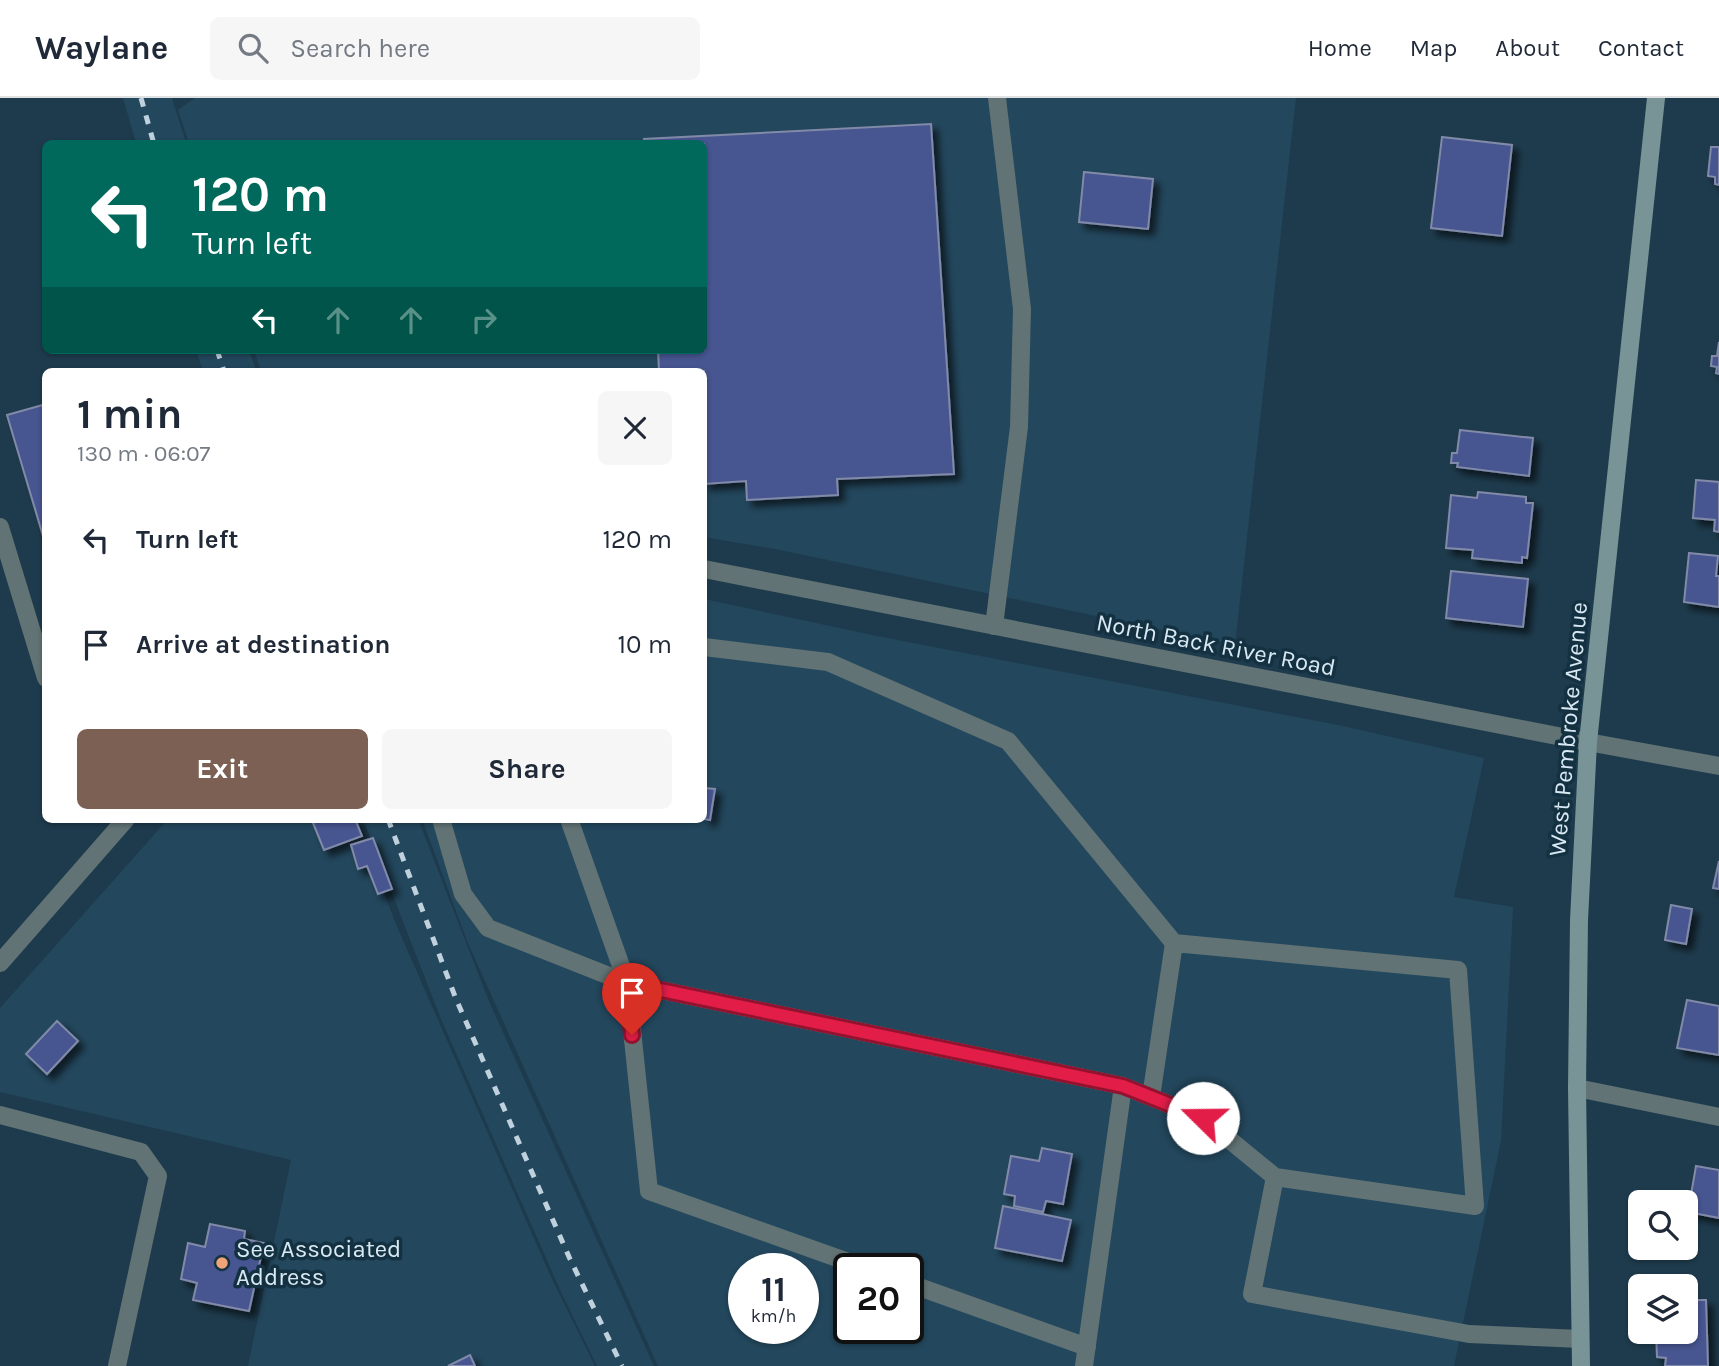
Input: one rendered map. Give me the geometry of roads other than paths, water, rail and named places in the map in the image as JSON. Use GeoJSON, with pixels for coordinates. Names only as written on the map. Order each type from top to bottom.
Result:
{"type":"FeatureCollection","features":[{"type":"Feature","properties":{"kind":"main road","name":"West Pembroke Avenue"},"geometry":{"type":"LineString","coordinates":[[1581,1366],[1577,1088],[1580,920],[1588,742],[1656,98]]}},
{"type":"Feature","properties":{"kind":"street"},"geometry":{"type":"LineString","coordinates":[[994,626],[1019,427],[1022,309],[998,98]]}},
{"type":"Feature","properties":{"kind":"street"},"geometry":{"type":"LineString","coordinates":[[0,527],[42,665]]}},
{"type":"Feature","properties":{"kind":"street","name":"North Back River Road"},"geometry":{"type":"LineString","coordinates":[[707,570],[1719,766]]}},
{"type":"Feature","properties":{"kind":"street"},"geometry":{"type":"LineString","coordinates":[[442,823],[463,894],[488,929],[627,983],[1123,1086],[1203,1118],[1275,1177],[1475,1206],[1458,970],[1174,943],[1008,741],[828,662],[707,647]]}},
{"type":"Feature","properties":{"kind":"street"},"geometry":{"type":"LineString","coordinates":[[0,963],[119,823]]}},
{"type":"Feature","properties":{"kind":"street"},"geometry":{"type":"LineString","coordinates":[[570,823],[627,983],[649,1191],[833,1257]]}},
{"type":"Feature","properties":{"kind":"street"},"geometry":{"type":"LineString","coordinates":[[1150,1097],[1174,943]]}},
{"type":"Feature","properties":{"kind":"street"},"geometry":{"type":"LineString","coordinates":[[1084,1366],[1123,1086]]}},
{"type":"Feature","properties":{"kind":"street"},"geometry":{"type":"LineString","coordinates":[[1577,1088],[1719,1116]]}},
{"type":"Feature","properties":{"kind":"street"},"geometry":{"type":"LineString","coordinates":[[0,1115],[141,1152],[158,1176],[117,1366]]}},
{"type":"Feature","properties":{"kind":"street"},"geometry":{"type":"LineString","coordinates":[[1275,1177],[1252,1294],[1469,1334],[1580,1339]]}},
{"type":"Feature","properties":{"kind":"street"},"geometry":{"type":"LineString","coordinates":[[924,1289],[1087,1347]]}},
{"type":"Feature","properties":{"kind":"railway"},"geometry":{"type":"LineString","coordinates":[[141,98],[153,140]]}},
{"type":"Feature","properties":{"kind":"railway"},"geometry":{"type":"LineString","coordinates":[[218,354],[223,368]]}},
{"type":"Feature","properties":{"kind":"railway"},"geometry":{"type":"LineString","coordinates":[[390,823],[456,999],[570,1259],[622,1366]]}},
{"type":"Feature","properties":{"kind":"place","name":"See Associated Address"},"geometry":{"type":"Point","coordinates":[222,1263]}}]}
